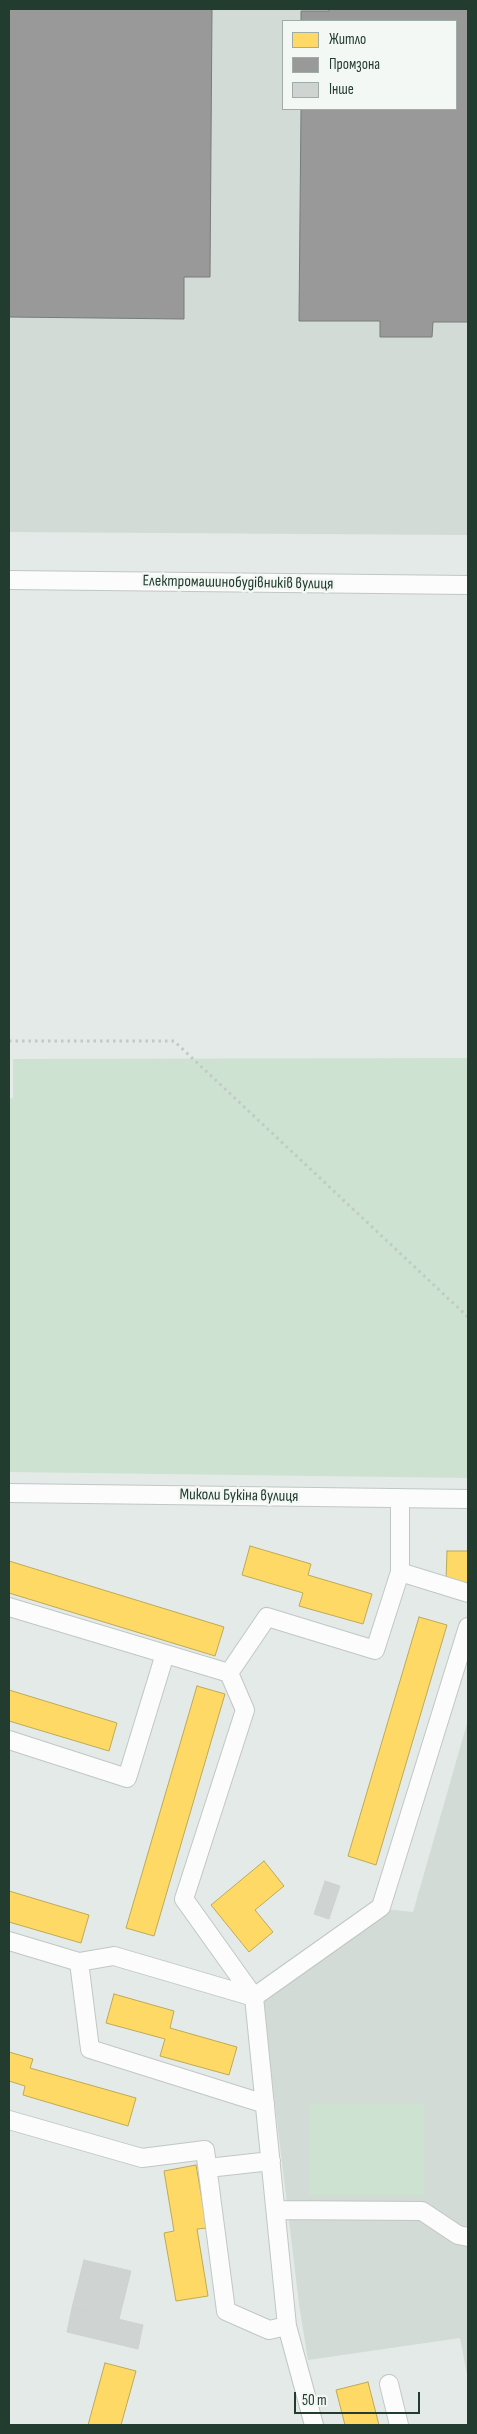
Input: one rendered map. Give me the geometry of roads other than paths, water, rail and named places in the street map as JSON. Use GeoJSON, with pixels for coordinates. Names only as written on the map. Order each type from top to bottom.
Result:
{"type":"FeatureCollection","features":[{"type":"Feature","properties":{"kind":"street","name":"Електромашинобудівників вулиця"},"geometry":{"type":"LineString","coordinates":[[9,580],[468,586]]}},
{"type":"Feature","properties":{"kind":"street","name":"Миколи Букіна вулиця"},"geometry":{"type":"LineString","coordinates":[[9,1493],[468,1499]]}},
{"type":"Feature","properties":{"kind":"street"},"geometry":{"type":"LineString","coordinates":[[229,1674],[267,1617],[375,1650],[400,1572],[400,1498]]}},
{"type":"Feature","properties":{"kind":"street"},"geometry":{"type":"LineString","coordinates":[[400,1572],[468,1593]]}},
{"type":"Feature","properties":{"kind":"street"},"geometry":{"type":"LineString","coordinates":[[9,1607],[229,1674],[245,1710],[184,1899],[254,1998],[287,2326],[314,2425]]}},
{"type":"Feature","properties":{"kind":"street"},"geometry":{"type":"LineString","coordinates":[[254,1998],[381,1907],[468,1626]]}},
{"type":"Feature","properties":{"kind":"street"},"geometry":{"type":"LineString","coordinates":[[9,1740],[127,1778],[166,1654]]}},
{"type":"Feature","properties":{"kind":"street"},"geometry":{"type":"LineString","coordinates":[[9,1941],[79,1962],[114,1956],[254,1998]]}},
{"type":"Feature","properties":{"kind":"street"},"geometry":{"type":"LineString","coordinates":[[79,1962],[90,2049],[265,2104]]}},
{"type":"Feature","properties":{"kind":"street"},"geometry":{"type":"LineString","coordinates":[[9,2120],[142,2158],[205,2150],[226,2310],[268,2330],[287,2326]]}},
{"type":"Feature","properties":{"kind":"street"},"geometry":{"type":"LineString","coordinates":[[208,2168],[271,2161]]}},
{"type":"Feature","properties":{"kind":"street"},"geometry":{"type":"LineString","coordinates":[[276,2210],[422,2210],[446,2228],[458,2235],[468,2237]]}},
{"type":"Feature","properties":{"kind":"street"},"geometry":{"type":"LineString","coordinates":[[389,2384],[399,2425]]}}]}
